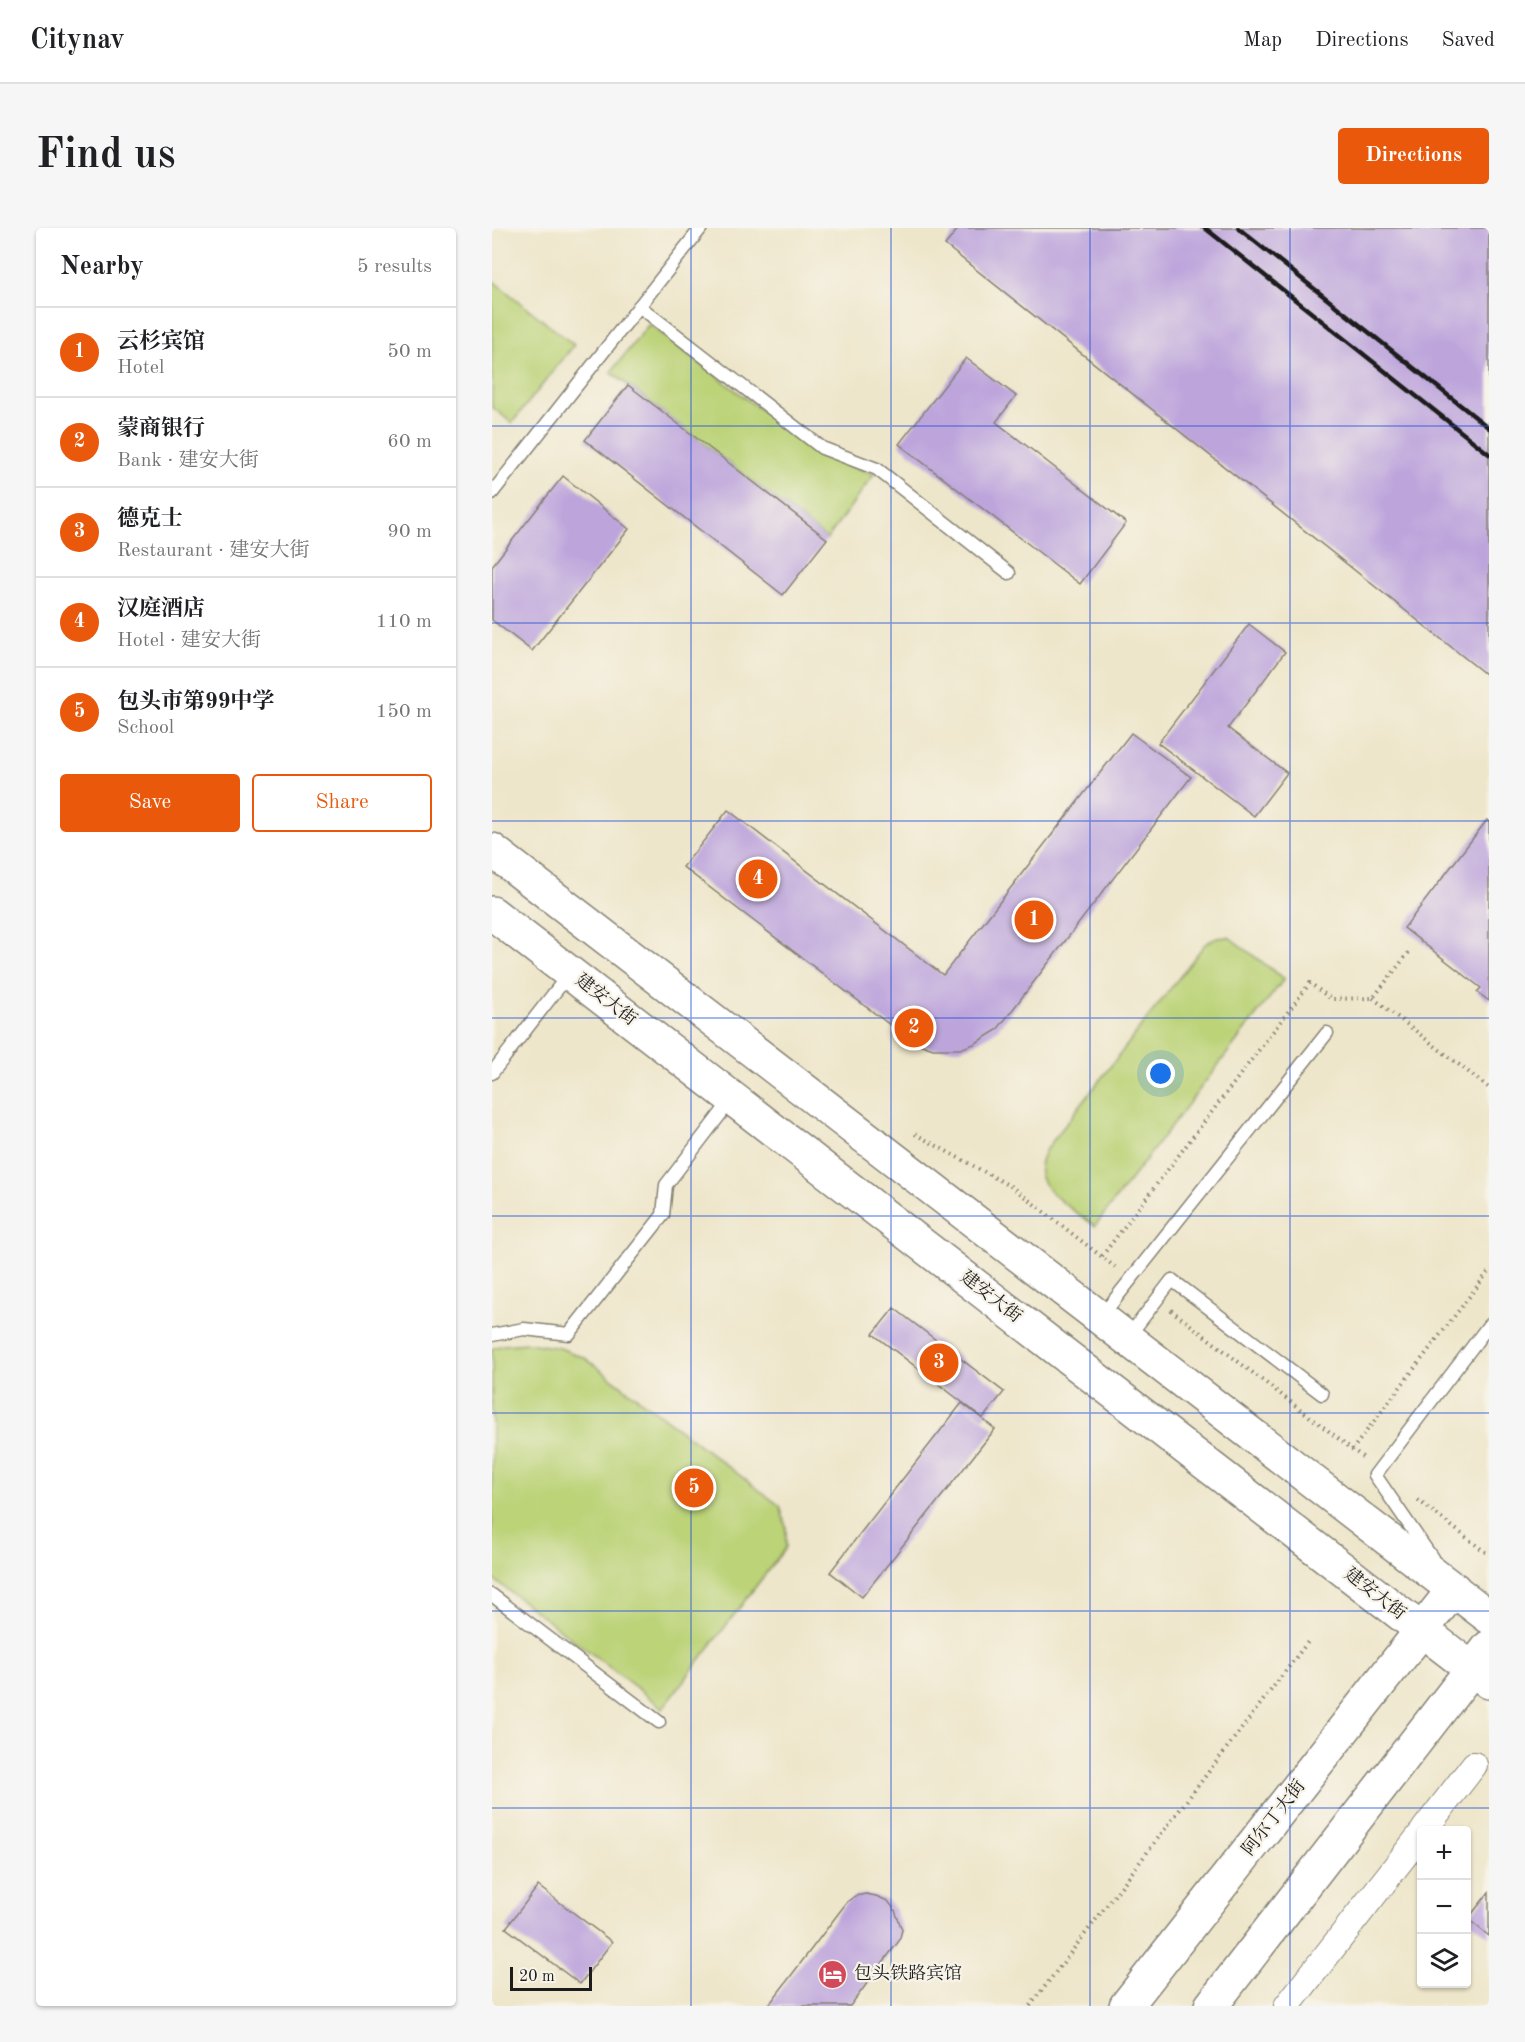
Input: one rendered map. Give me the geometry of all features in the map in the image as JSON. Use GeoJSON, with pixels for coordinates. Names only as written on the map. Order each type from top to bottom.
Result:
{"type":"FeatureCollection","features":[{"type":"Feature","properties":{"kind":"main road"},"geometry":{"type":"LineString","coordinates":[[492,850],[1489,1617]]}},
{"type":"Feature","properties":{"kind":"main road","name":"建安大街"},"geometry":{"type":"LineString","coordinates":[[492,913],[1422,1630],[1483,1666]]}},
{"type":"Feature","properties":{"kind":"main road","name":"阿尔丁大街"},"geometry":{"type":"LineString","coordinates":[[1126,2006],[1454,1589]]}},
{"type":"Feature","properties":{"kind":"main road"},"geometry":{"type":"LineString","coordinates":[[1211,2006],[1483,1666]]}},
{"type":"Feature","properties":{"kind":"street"},"geometry":{"type":"LineString","coordinates":[[1428,1826],[1474,1765]]}},
{"type":"Feature","properties":{"kind":"street"},"geometry":{"type":"LineString","coordinates":[[1287,2006],[1417,1840]]}},
{"type":"Feature","properties":{"kind":"lane"},"geometry":{"type":"LineString","coordinates":[[492,493],[701,228]]}},
{"type":"Feature","properties":{"kind":"lane"},"geometry":{"type":"LineString","coordinates":[[639,306],[822,448],[877,469],[1009,573]]}},
{"type":"Feature","properties":{"kind":"lane"},"geometry":{"type":"LineString","coordinates":[[492,1073],[570,973]]}},
{"type":"Feature","properties":{"kind":"lane"},"geometry":{"type":"LineString","coordinates":[[1100,1318],[1327,1033]]}},
{"type":"Feature","properties":{"kind":"lane"},"geometry":{"type":"LineString","coordinates":[[492,1335],[524,1329],[569,1334],[663,1215],[666,1185],[733,1098]]}},
{"type":"Feature","properties":{"kind":"lane"},"geometry":{"type":"LineString","coordinates":[[1127,1338],[1172,1280],[1322,1394]]}},
{"type":"Feature","properties":{"kind":"lane"},"geometry":{"type":"LineString","coordinates":[[1454,1589],[1375,1475],[1489,1324]]}},
{"type":"Feature","properties":{"kind":"lane"},"geometry":{"type":"LineString","coordinates":[[492,1595],[659,1722]]}},
{"type":"Feature","properties":{"kind":"path"},"geometry":{"type":"LineString","coordinates":[[1373,998],[1410,951]]}},
{"type":"Feature","properties":{"kind":"path"},"geometry":{"type":"LineString","coordinates":[[1102,1257],[1310,983],[1331,999],[1373,998],[1489,1088]]}},
{"type":"Feature","properties":{"kind":"path"},"geometry":{"type":"LineString","coordinates":[[906,1128],[1011,1187],[1131,1279]]}},
{"type":"Feature","properties":{"kind":"path"},"geometry":{"type":"LineString","coordinates":[[1352,1450],[1489,1271]]}},
{"type":"Feature","properties":{"kind":"path"},"geometry":{"type":"LineString","coordinates":[[1157,1299],[1379,1470]]}},
{"type":"Feature","properties":{"kind":"path"},"geometry":{"type":"LineString","coordinates":[[1415,1498],[1489,1555]]}},
{"type":"Feature","properties":{"kind":"path"},"geometry":{"type":"LineString","coordinates":[[1030,2006],[1310,1640]]}},
{"type":"Feature","properties":{"kind":"green space"},"geometry":{"type":"Polygon","coordinates":[[[492,280],[574,345],[512,423],[492,407],[492,280]]]}},
{"type":"Feature","properties":{"kind":"green space"},"geometry":{"type":"Polygon","coordinates":[[[649,324],[818,454],[874,474],[827,539],[611,372],[649,324]]]}},
{"type":"Feature","properties":{"kind":"green space"},"geometry":{"type":"Polygon","coordinates":[[[1229,937],[1284,979],[1095,1226],[1048,1189],[1040,1174],[1040,1165],[1045,1151],[1205,944],[1216,938],[1229,937]]]}},
{"type":"Feature","properties":{"kind":"green space"},"geometry":{"type":"Polygon","coordinates":[[[528,1343],[560,1348],[585,1358],[780,1506],[786,1527],[786,1547],[663,1708],[492,1578],[492,1349],[503,1345],[528,1343]]]}},
{"type":"Feature","properties":{"kind":"building"},"geometry":{"type":"Polygon","coordinates":[[[959,228],[1489,228],[1489,677],[945,245],[959,228]]]}},
{"type":"Feature","properties":{"kind":"building"},"geometry":{"type":"Polygon","coordinates":[[[966,358],[1016,396],[996,422],[1126,523],[1080,584],[899,444],[966,358]]]}},
{"type":"Feature","properties":{"kind":"building"},"geometry":{"type":"Polygon","coordinates":[[[628,385],[827,539],[783,595],[585,440],[628,385]]]}},
{"type":"Feature","properties":{"kind":"building"},"geometry":{"type":"Polygon","coordinates":[[[563,476],[629,529],[532,651],[492,620],[492,566],[563,476]]]}},
{"type":"Feature","properties":{"kind":"building"},"geometry":{"type":"Polygon","coordinates":[[[1249,624],[1285,652],[1228,728],[1287,773],[1254,816],[1158,743],[1249,624]]]}},
{"type":"Feature","properties":{"kind":"building"},"geometry":{"type":"Polygon","coordinates":[[[1131,733],[1191,777],[997,1030],[974,1044],[960,1049],[933,1049],[911,1041],[683,867],[728,810],[943,975],[1131,733]]]}},
{"type":"Feature","properties":{"kind":"building"},"geometry":{"type":"Polygon","coordinates":[[[1487,820],[1489,822],[1489,1001],[1477,992],[1481,988],[1404,928],[1487,820]]]}},
{"type":"Feature","properties":{"kind":"building"},"geometry":{"type":"Polygon","coordinates":[[[894,1308],[1004,1392],[983,1418],[873,1334],[894,1308]]]}},
{"type":"Feature","properties":{"kind":"building"},"geometry":{"type":"Polygon","coordinates":[[[962,1403],[995,1429],[862,1597],[830,1572],[962,1403]]]}},
{"type":"Feature","properties":{"kind":"building"},"geometry":{"type":"Polygon","coordinates":[[[538,1886],[612,1942],[580,1984],[506,1928],[538,1886]]]}},
{"type":"Feature","properties":{"kind":"building"},"geometry":{"type":"Polygon","coordinates":[[[1489,1892],[1489,1936],[1471,1921],[1471,1915],[1489,1892]]]}},
{"type":"Feature","properties":{"kind":"building","name":"包头铁路宾馆"},"geometry":{"type":"Polygon","coordinates":[[[866,1894],[888,1901],[895,1910],[902,1930],[899,1941],[850,2006],[768,2006],[847,1902],[855,1896],[866,1894]]]}},
{"type":"Feature","properties":{"kind":"railway"},"geometry":{"type":"LineString","coordinates":[[1205,228],[1489,454]]}},
{"type":"Feature","properties":{"kind":"railway"},"geometry":{"type":"LineString","coordinates":[[1238,228],[1489,428]]}},
{"type":"Feature","properties":{"kind":"place","name":"汉庭酒店"},"geometry":{"type":"Point","coordinates":[758,879]}},
{"type":"Feature","properties":{"kind":"place","name":"云杉宾馆"},"geometry":{"type":"Point","coordinates":[1034,920]}},
{"type":"Feature","properties":{"kind":"place","name":"蒙商银行"},"geometry":{"type":"Point","coordinates":[914,1028]}},
{"type":"Feature","properties":{"kind":"place","name":"德克士"},"geometry":{"type":"Point","coordinates":[939,1363]}},
{"type":"Feature","properties":{"kind":"place","name":"包头市第99中学"},"geometry":{"type":"Point","coordinates":[694,1488]}},
{"type":"Feature","properties":{"kind":"place","name":"包头铁路宾馆"},"geometry":{"type":"Point","coordinates":[833,1974]}}]}
